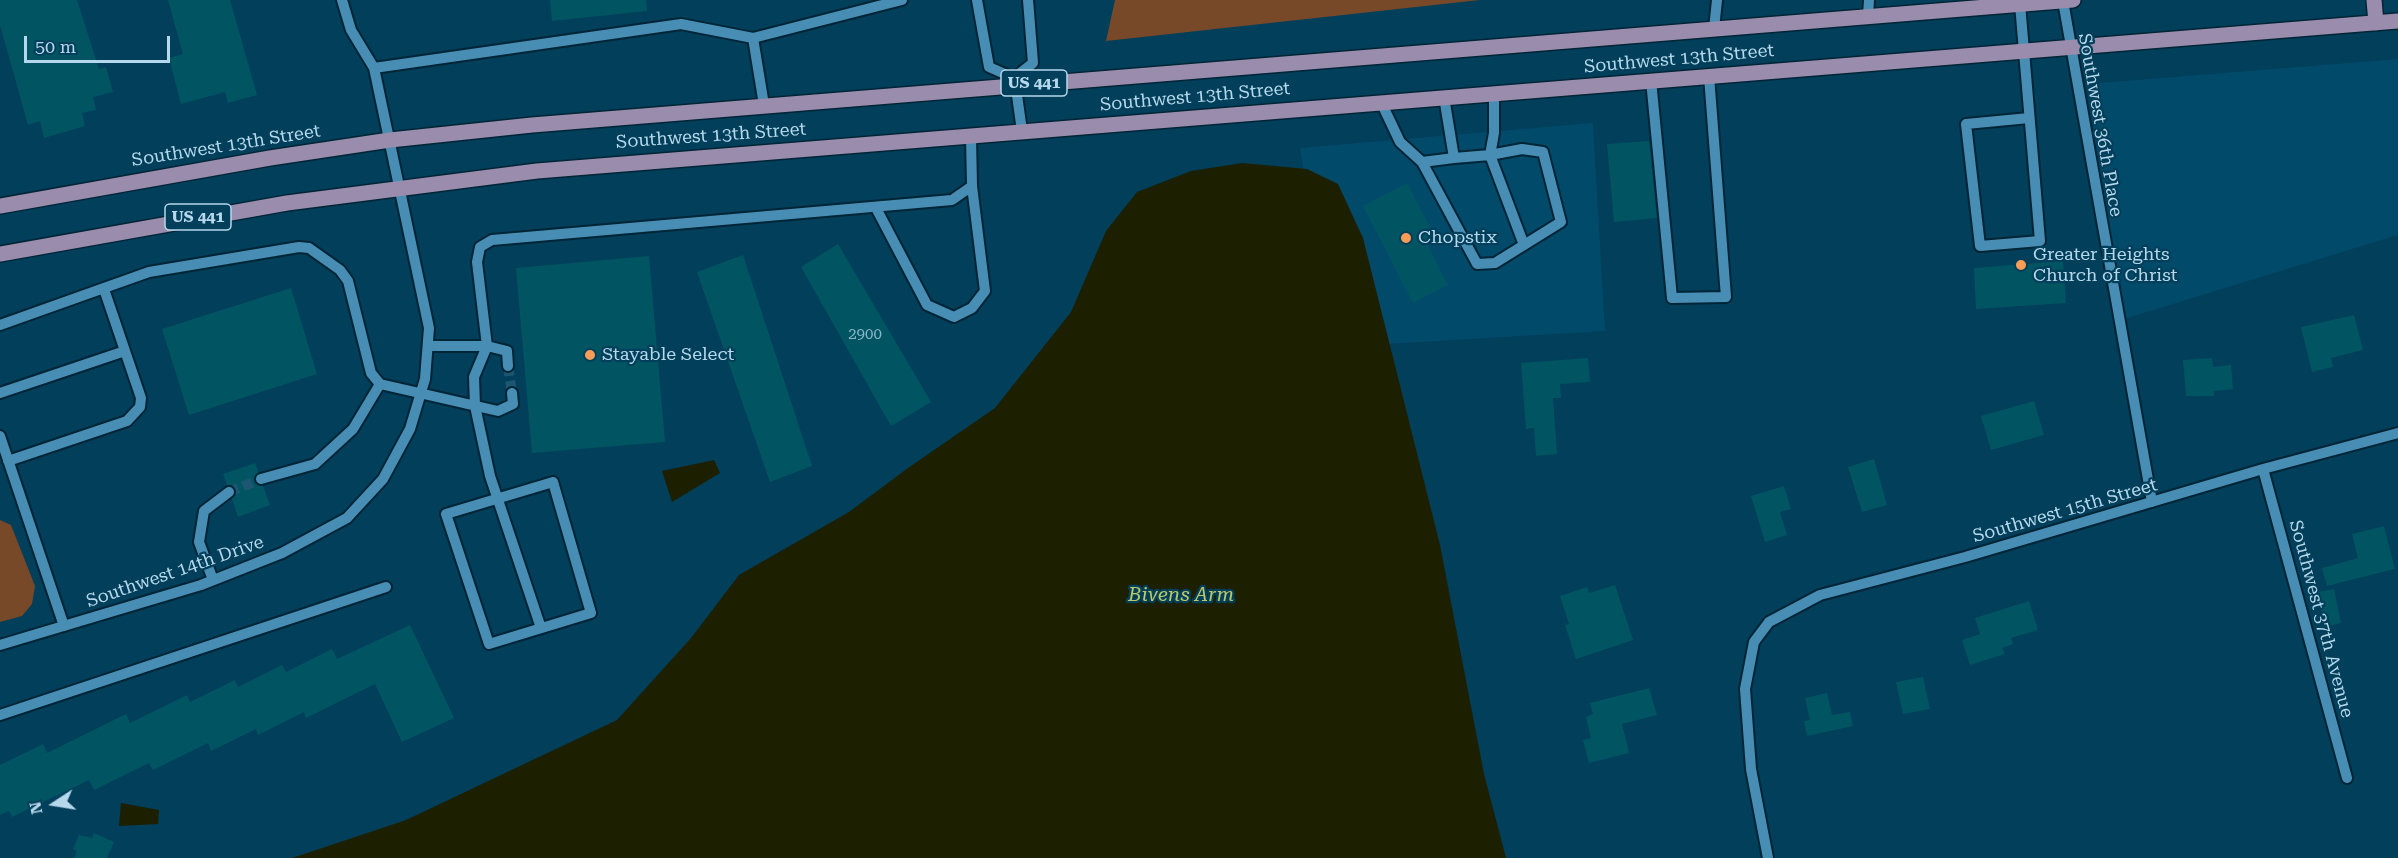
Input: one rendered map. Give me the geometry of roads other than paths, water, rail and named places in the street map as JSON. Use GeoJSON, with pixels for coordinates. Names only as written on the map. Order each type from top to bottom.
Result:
{"type":"FeatureCollection","features":[{"type":"Feature","properties":{"kind":"main road","name":"Southwest 13th Street"},"geometry":{"type":"LineString","coordinates":[[0,206],[156,176],[390,140],[532,124],[1015,81],[2068,0]]}},
{"type":"Feature","properties":{"kind":"main road"},"geometry":{"type":"LineString","coordinates":[[2374,0],[2376,23]]}},
{"type":"Feature","properties":{"kind":"main road","name":"Southwest 13th Street"},"geometry":{"type":"LineString","coordinates":[[0,254],[165,223],[398,187],[675,158],[971,137],[1022,131],[2398,21]]}},
{"type":"Feature","properties":{"kind":"street","name":"Southwest 14th Drive"},"geometry":{"type":"LineString","coordinates":[[0,645],[213,580],[282,554],[347,518],[383,479],[410,429],[425,380],[429,328],[374,68],[351,30],[342,0]]}},
{"type":"Feature","properties":{"kind":"street"},"geometry":{"type":"LineString","coordinates":[[374,68],[681,24],[753,38],[902,0]]}},
{"type":"Feature","properties":{"kind":"street"},"geometry":{"type":"LineString","coordinates":[[978,0],[989,67],[1015,81]]}},
{"type":"Feature","properties":{"kind":"street"},"geometry":{"type":"LineString","coordinates":[[1015,81],[1033,63],[1028,0]]}},
{"type":"Feature","properties":{"kind":"street"},"geometry":{"type":"LineString","coordinates":[[1714,29],[1717,0]]}},
{"type":"Feature","properties":{"kind":"street"},"geometry":{"type":"LineString","coordinates":[[1868,16],[1869,0]]}},
{"type":"Feature","properties":{"kind":"street","name":"Southwest 36th Place"},"geometry":{"type":"LineString","coordinates":[[2068,0],[2069,47],[2152,502]]}},
{"type":"Feature","properties":{"kind":"street"},"geometry":{"type":"LineString","coordinates":[[2020,4],[2040,241],[1980,246],[1966,124],[2029,118]]}},
{"type":"Feature","properties":{"kind":"street"},"geometry":{"type":"LineString","coordinates":[[753,38],[764,105]]}},
{"type":"Feature","properties":{"kind":"street"},"geometry":{"type":"LineString","coordinates":[[1651,80],[1672,298],[1726,297],[1709,76]]}},
{"type":"Feature","properties":{"kind":"street"},"geometry":{"type":"LineString","coordinates":[[1015,81],[1022,131]]}},
{"type":"Feature","properties":{"kind":"street"},"geometry":{"type":"LineString","coordinates":[[1494,93],[1494,133],[1490,155],[1524,245]]}},
{"type":"Feature","properties":{"kind":"street"},"geometry":{"type":"LineString","coordinates":[[1444,97],[1454,158]]}},
{"type":"Feature","properties":{"kind":"street"},"geometry":{"type":"LineString","coordinates":[[1381,102],[1400,142],[1422,162],[1477,264],[1495,263],[1560,222],[1543,152],[1522,148],[1490,155],[1422,162]]}},
{"type":"Feature","properties":{"kind":"street"},"geometry":{"type":"LineString","coordinates":[[876,208],[927,305],[954,317],[972,308],[985,291],[972,186],[971,137]]}},
{"type":"Feature","properties":{"kind":"street"},"geometry":{"type":"LineString","coordinates":[[541,628],[497,497],[475,406],[474,377],[487,346],[477,262],[480,248],[492,240],[952,200],[972,186]]}},
{"type":"Feature","properties":{"kind":"street"},"geometry":{"type":"LineString","coordinates":[[0,326],[149,272],[299,247],[309,248],[340,270],[348,281],[371,373],[380,384],[420,395],[498,411],[513,404],[512,393]]}},
{"type":"Feature","properties":{"kind":"street"},"geometry":{"type":"LineString","coordinates":[[8,460],[127,421],[140,407],[141,398],[104,290]]}},
{"type":"Feature","properties":{"kind":"street"},"geometry":{"type":"LineString","coordinates":[[428,345],[487,346],[507,351],[508,366]]}},
{"type":"Feature","properties":{"kind":"street"},"geometry":{"type":"LineString","coordinates":[[0,393],[125,351]]}},
{"type":"Feature","properties":{"kind":"street"},"geometry":{"type":"LineString","coordinates":[[261,479],[315,464],[353,429],[380,384]]}},
{"type":"Feature","properties":{"kind":"street","name":"Southwest 15th Street"},"geometry":{"type":"LineString","coordinates":[[1768,858],[1751,769],[1745,689],[1754,642],[1769,622],[1820,595],[1965,557],[2263,469],[2398,433]]}},
{"type":"Feature","properties":{"kind":"street"},"geometry":{"type":"LineString","coordinates":[[0,436],[64,626]]}},
{"type":"Feature","properties":{"kind":"street","name":"Southwest 37th Avenue"},"geometry":{"type":"LineString","coordinates":[[2263,469],[2348,778]]}},
{"type":"Feature","properties":{"kind":"street"},"geometry":{"type":"LineString","coordinates":[[553,482],[591,613],[541,628],[489,644],[446,514],[553,482]]}},
{"type":"Feature","properties":{"kind":"street"},"geometry":{"type":"LineString","coordinates":[[213,580],[199,542],[204,511],[229,492]]}},
{"type":"Feature","properties":{"kind":"street"},"geometry":{"type":"LineString","coordinates":[[0,715],[386,587]]}},
{"type":"Feature","properties":{"kind":"water","name":"Bivens Arm"},"geometry":{"type":"Polygon","coordinates":[[[1242,163],[1307,169],[1338,184],[1363,238],[1440,545],[1484,774],[1506,858],[292,858],[406,820],[617,720],[691,638],[739,575],[849,512],[995,408],[1071,312],[1106,231],[1137,192],[1191,171],[1242,163]]]}},
{"type":"Feature","properties":{"kind":"water"},"geometry":{"type":"Polygon","coordinates":[[[714,460],[720,473],[672,502],[662,471],[714,460]]]}},
{"type":"Feature","properties":{"kind":"water"},"geometry":{"type":"Polygon","coordinates":[[[121,803],[159,810],[158,824],[119,826],[121,803]]]}},
{"type":"Feature","properties":{"kind":"tunnel"},"geometry":{"type":"LineString","coordinates":[[508,366],[512,393]]}},
{"type":"Feature","properties":{"kind":"tunnel"},"geometry":{"type":"LineString","coordinates":[[229,492],[261,479]]}},
{"type":"Feature","properties":{"kind":"place","name":"Chopstix"},"geometry":{"type":"Point","coordinates":[1406,238]}},
{"type":"Feature","properties":{"kind":"place","name":"Greater Heights Church of Christ"},"geometry":{"type":"Point","coordinates":[2021,265]}},
{"type":"Feature","properties":{"kind":"place","name":"Stayable Select"},"geometry":{"type":"Point","coordinates":[590,355]}}]}
